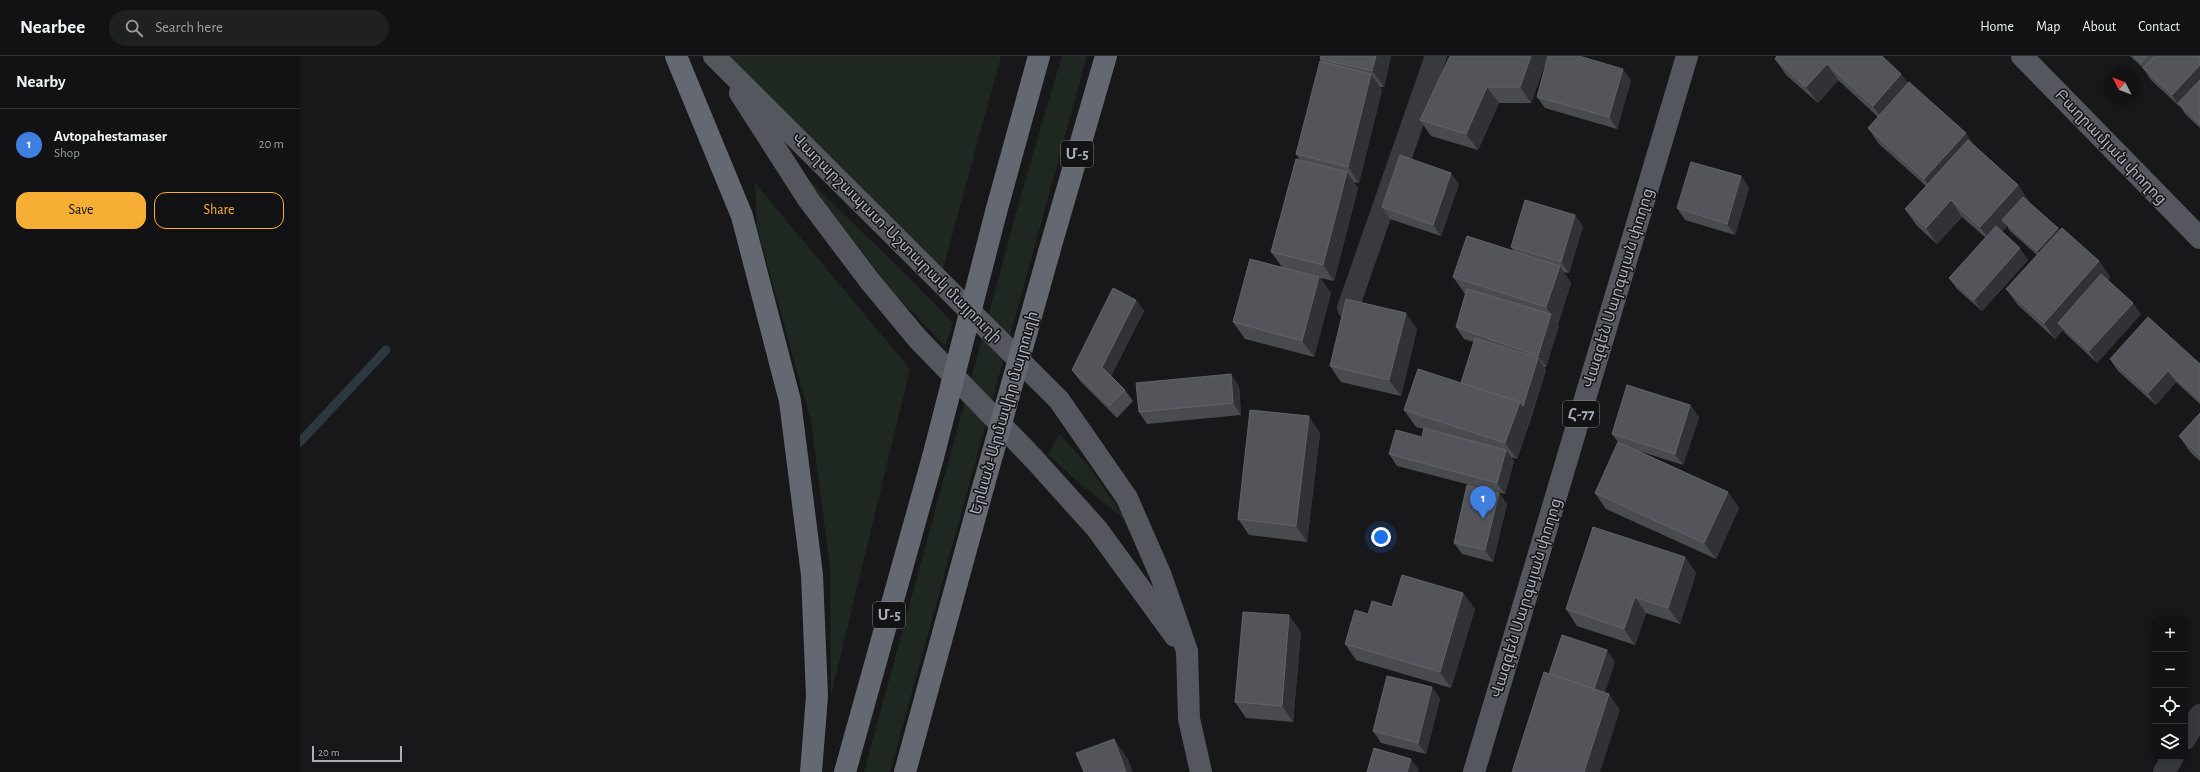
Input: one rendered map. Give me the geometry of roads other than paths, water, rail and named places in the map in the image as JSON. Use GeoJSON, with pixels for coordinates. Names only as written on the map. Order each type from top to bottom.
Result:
{"type":"FeatureCollection","features":[{"type":"Feature","properties":{"kind":"highway"},"geometry":{"type":"LineString","coordinates":[[676,56],[742,216],[790,401],[812,575],[817,696],[811,772]]}},
{"type":"Feature","properties":{"kind":"highway","name":"Մ-5"},"geometry":{"type":"LineString","coordinates":[[844,772],[933,457],[996,212],[1039,56]]}},
{"type":"Feature","properties":{"kind":"highway","name":"Երևան-Արմավիր մայրուղի"},"geometry":{"type":"LineString","coordinates":[[906,772],[1048,252],[1106,56]]}},
{"type":"Feature","properties":{"kind":"main road","name":"Վազգեն Սարգսյան փողոց"},"geometry":{"type":"LineString","coordinates":[[1474,772],[1687,56]]}},
{"type":"Feature","properties":{"kind":"main road","name":"Բաղրամյան փողոց"},"geometry":{"type":"LineString","coordinates":[[2022,56],[2200,238]]}},
{"type":"Feature","properties":{"kind":"main road","name":"Վաղարշապատ-Աշտարակ մայրուղի"},"geometry":{"type":"LineString","coordinates":[[717,59],[796,181],[869,280],[917,338],[1034,458],[1097,529],[1187,651]]}},
{"type":"Feature","properties":{"kind":"main road","name":"Վաղարշապատ-Աշտարակ մայրուղի"},"geometry":{"type":"LineString","coordinates":[[717,59],[1059,400],[1127,498],[1161,576],[1187,651],[1189,719],[1201,772]]}},
{"type":"Feature","properties":{"kind":"street"},"geometry":{"type":"LineString","coordinates":[[1348,308],[1436,56]]}},
{"type":"Feature","properties":{"kind":"street"},"geometry":{"type":"LineString","coordinates":[[2188,734],[2200,715]]}},
{"type":"Feature","properties":{"kind":"street"},"geometry":{"type":"LineString","coordinates":[[2164,772],[2172,760]]}},
{"type":"Feature","properties":{"kind":"waterway"},"geometry":{"type":"LineString","coordinates":[[300,442],[386,350]]}},
{"type":"Feature","properties":{"kind":"place","name":"Avtopahestamaser"},"geometry":{"type":"Point","coordinates":[1483,519]}}]}
